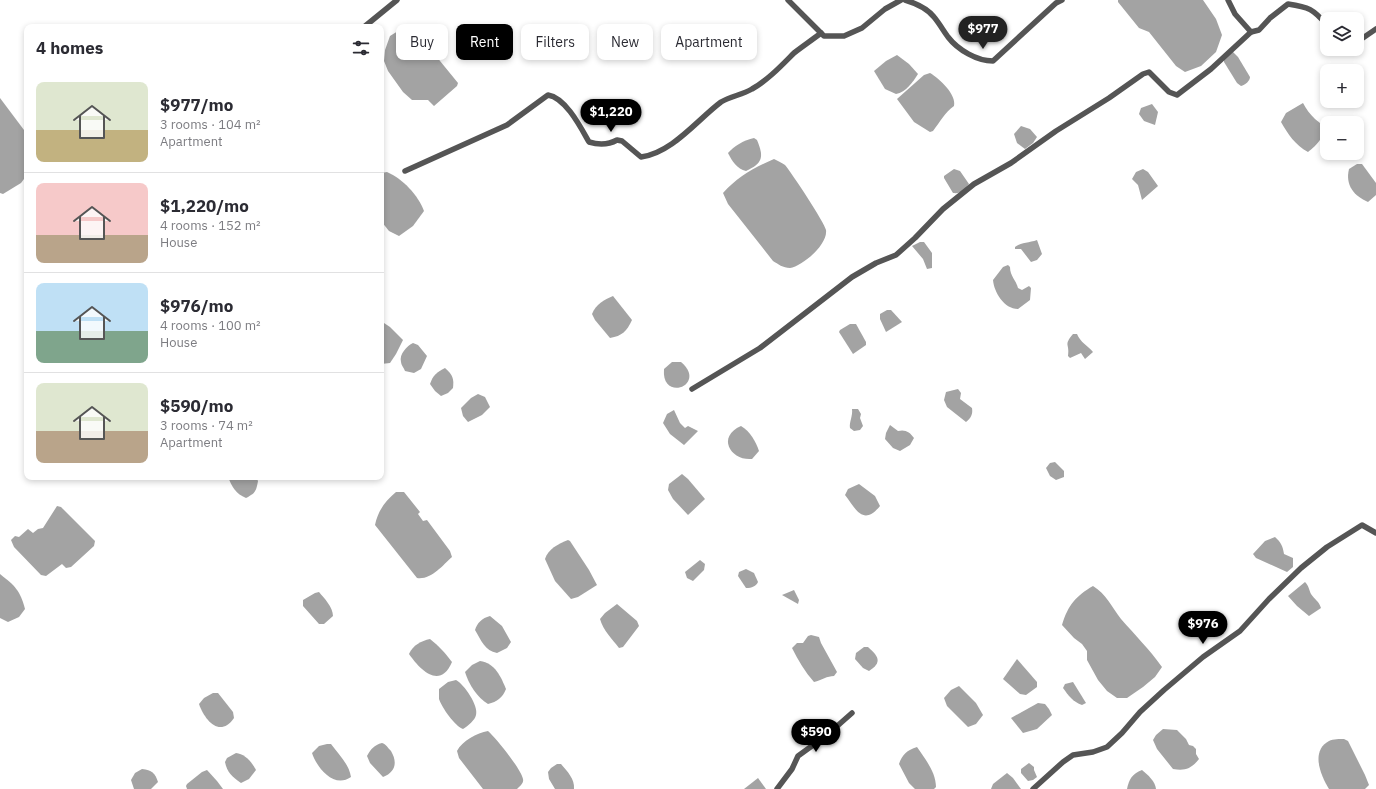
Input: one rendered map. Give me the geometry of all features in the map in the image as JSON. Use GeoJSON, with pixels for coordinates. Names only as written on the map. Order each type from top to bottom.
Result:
{"type":"FeatureCollection","features":[{"type":"Feature","properties":{"kind":"street"},"geometry":{"type":"LineString","coordinates":[[368,24],[397,0]]}},
{"type":"Feature","properties":{"kind":"street"},"geometry":{"type":"LineString","coordinates":[[788,0],[824,36],[844,36],[862,28],[885,9],[901,0]]}},
{"type":"Feature","properties":{"kind":"street"},"geometry":{"type":"LineString","coordinates":[[904,0],[915,3],[933,16],[949,38],[962,50],[984,61],[993,61],[1056,3],[1062,0]]}},
{"type":"Feature","properties":{"kind":"street"},"geometry":{"type":"LineString","coordinates":[[1228,0],[1235,14],[1250,32]]}},
{"type":"Feature","properties":{"kind":"street"},"geometry":{"type":"LineString","coordinates":[[692,389],[760,348],[852,277],[876,263],[896,255],[943,209],[974,184],[1011,163],[1056,131],[1109,98],[1143,74],[1149,72],[1169,92],[1177,95],[1211,69],[1250,32],[1259,30],[1270,18],[1288,4],[1304,6],[1320,17]]}},
{"type":"Feature","properties":{"kind":"street"},"geometry":{"type":"LineString","coordinates":[[1364,37],[1376,29]]}},
{"type":"Feature","properties":{"kind":"street"},"geometry":{"type":"LineString","coordinates":[[405,171],[507,125],[548,95],[558,100],[574,117],[589,142],[597,144],[611,143],[617,140],[622,140],[641,157],[647,156],[663,149],[722,102],[733,96],[741,95],[758,86],[796,52],[821,33]]}},
{"type":"Feature","properties":{"kind":"street"},"geometry":{"type":"LineString","coordinates":[[1033,789],[1073,755],[1093,752],[1107,746],[1122,733],[1140,712],[1164,690],[1203,657],[1240,631],[1269,599],[1301,568],[1327,547],[1362,525],[1376,533]]}},
{"type":"Feature","properties":{"kind":"street"},"geometry":{"type":"LineString","coordinates":[[777,789],[792,769],[798,756],[827,735],[852,714]]}},
{"type":"Feature","properties":{"kind":"shaded area"},"geometry":{"type":"Polygon","coordinates":[[[1118,0],[1203,0],[1216,19],[1222,35],[1216,52],[1201,66],[1185,72],[1176,66],[1149,32],[1139,28],[1118,0]]]}},
{"type":"Feature","properties":{"kind":"shaded area"},"geometry":{"type":"Polygon","coordinates":[[[396,32],[396,60],[439,60],[458,83],[457,86],[434,106],[428,100],[412,100],[403,92],[388,71],[384,61],[385,50],[390,36],[396,32]]]}},
{"type":"Feature","properties":{"kind":"shaded area"},"geometry":{"type":"Polygon","coordinates":[[[1232,51],[1238,57],[1250,77],[1247,83],[1241,86],[1237,83],[1224,62],[1224,59],[1232,51]]]}},
{"type":"Feature","properties":{"kind":"shaded area"},"geometry":{"type":"Polygon","coordinates":[[[897,55],[909,64],[918,74],[906,89],[896,94],[885,89],[874,71],[886,61],[897,55]]]}},
{"type":"Feature","properties":{"kind":"shaded area"},"geometry":{"type":"Polygon","coordinates":[[[930,73],[950,92],[953,97],[954,106],[945,114],[933,131],[930,132],[914,122],[897,99],[924,75],[930,73]]]}},
{"type":"Feature","properties":{"kind":"shaded area"},"geometry":{"type":"Polygon","coordinates":[[[0,98],[24,130],[24,179],[21,183],[3,194],[0,193],[0,98]]]}},
{"type":"Feature","properties":{"kind":"shaded area"},"geometry":{"type":"Polygon","coordinates":[[[1303,103],[1315,119],[1320,123],[1320,139],[1318,143],[1308,152],[1296,143],[1281,122],[1286,113],[1303,103]]]}},
{"type":"Feature","properties":{"kind":"shaded area"},"geometry":{"type":"Polygon","coordinates":[[[1152,104],[1158,112],[1155,125],[1144,121],[1139,114],[1141,108],[1152,104]]]}},
{"type":"Feature","properties":{"kind":"shaded area"},"geometry":{"type":"Polygon","coordinates":[[[1021,126],[1030,129],[1037,137],[1033,143],[1025,149],[1017,143],[1014,134],[1021,126]]]}},
{"type":"Feature","properties":{"kind":"shaded area"},"geometry":{"type":"Polygon","coordinates":[[[754,138],[757,140],[761,155],[759,162],[746,171],[737,167],[728,153],[733,148],[747,140],[754,138]]]}},
{"type":"Feature","properties":{"kind":"shaded area"},"geometry":{"type":"Polygon","coordinates":[[[774,159],[785,165],[814,208],[826,230],[826,236],[823,242],[814,254],[808,259],[790,268],[783,267],[773,261],[728,204],[723,193],[734,182],[747,173],[774,159]]]}},
{"type":"Feature","properties":{"kind":"shaded area"},"geometry":{"type":"Polygon","coordinates":[[[1357,164],[1362,164],[1376,183],[1376,195],[1368,202],[1363,200],[1355,193],[1348,180],[1349,169],[1357,164]]]}},
{"type":"Feature","properties":{"kind":"shaded area"},"geometry":{"type":"Polygon","coordinates":[[[954,169],[960,171],[969,184],[964,190],[958,193],[953,193],[944,178],[944,176],[954,169]]]}},
{"type":"Feature","properties":{"kind":"shaded area"},"geometry":{"type":"Polygon","coordinates":[[[1143,169],[1148,172],[1158,186],[1142,200],[1138,185],[1132,179],[1136,172],[1143,169]]]}},
{"type":"Feature","properties":{"kind":"shaded area"},"geometry":{"type":"Polygon","coordinates":[[[384,172],[387,172],[393,175],[404,183],[414,193],[424,211],[413,226],[399,236],[389,231],[384,225],[384,172]]]}},
{"type":"Feature","properties":{"kind":"shaded area"},"geometry":{"type":"Polygon","coordinates":[[[1037,240],[1042,254],[1037,260],[1031,262],[1021,249],[1015,249],[1015,247],[1020,244],[1037,240]]]}},
{"type":"Feature","properties":{"kind":"shaded area"},"geometry":{"type":"Polygon","coordinates":[[[920,242],[924,242],[932,253],[932,268],[927,269],[923,259],[912,246],[920,242]]]}},
{"type":"Feature","properties":{"kind":"shaded area"},"geometry":{"type":"Polygon","coordinates":[[[1008,265],[1018,288],[1022,290],[1029,286],[1031,288],[1030,300],[1018,309],[1004,303],[995,290],[993,280],[1003,267],[1008,265]]]}},
{"type":"Feature","properties":{"kind":"shaded area"},"geometry":{"type":"Polygon","coordinates":[[[613,296],[632,320],[624,332],[618,336],[610,338],[592,314],[598,305],[613,296]]]}},
{"type":"Feature","properties":{"kind":"shaded area"},"geometry":{"type":"Polygon","coordinates":[[[887,310],[891,310],[902,322],[886,332],[880,319],[880,314],[887,310]]]}},
{"type":"Feature","properties":{"kind":"shaded area"},"geometry":{"type":"Polygon","coordinates":[[[384,323],[403,340],[390,363],[384,364],[384,323]]]}},
{"type":"Feature","properties":{"kind":"shaded area"},"geometry":{"type":"Polygon","coordinates":[[[850,324],[856,324],[866,342],[866,345],[853,354],[839,332],[850,324]]]}},
{"type":"Feature","properties":{"kind":"shaded area"},"geometry":{"type":"Polygon","coordinates":[[[1073,334],[1077,334],[1082,342],[1093,352],[1085,359],[1081,353],[1070,358],[1068,356],[1068,343],[1073,334]]]}},
{"type":"Feature","properties":{"kind":"shaded area"},"geometry":{"type":"Polygon","coordinates":[[[413,343],[418,345],[427,356],[421,369],[414,373],[405,371],[401,364],[401,356],[408,346],[413,343]]]}},
{"type":"Feature","properties":{"kind":"shaded area"},"geometry":{"type":"Polygon","coordinates":[[[672,362],[681,362],[688,370],[689,378],[687,383],[682,387],[675,388],[669,385],[665,379],[664,369],[672,362]]]}},
{"type":"Feature","properties":{"kind":"shaded area"},"geometry":{"type":"Polygon","coordinates":[[[445,368],[452,377],[453,388],[448,393],[441,396],[430,384],[432,378],[445,368]]]}},
{"type":"Feature","properties":{"kind":"shaded area"},"geometry":{"type":"Polygon","coordinates":[[[958,389],[961,393],[960,399],[972,408],[971,416],[966,422],[947,407],[944,400],[946,392],[958,389]]]}},
{"type":"Feature","properties":{"kind":"shaded area"},"geometry":{"type":"Polygon","coordinates":[[[478,394],[485,397],[490,407],[482,415],[468,422],[463,416],[461,408],[471,398],[478,394]]]}},
{"type":"Feature","properties":{"kind":"shaded area"},"geometry":{"type":"Polygon","coordinates":[[[852,409],[858,409],[861,414],[860,418],[863,426],[860,430],[854,431],[850,428],[852,409]]]}},
{"type":"Feature","properties":{"kind":"shaded area"},"geometry":{"type":"Polygon","coordinates":[[[674,410],[680,423],[685,428],[688,426],[698,431],[684,445],[670,434],[663,423],[667,414],[674,410]]]}},
{"type":"Feature","properties":{"kind":"shaded area"},"geometry":{"type":"Polygon","coordinates":[[[890,425],[898,431],[901,430],[911,434],[914,438],[910,445],[900,451],[893,448],[885,439],[890,425]]]}},
{"type":"Feature","properties":{"kind":"shaded area"},"geometry":{"type":"Polygon","coordinates":[[[741,426],[752,437],[759,451],[752,459],[744,459],[738,456],[729,447],[729,436],[733,431],[741,426]]]}},
{"type":"Feature","properties":{"kind":"shaded area"},"geometry":{"type":"Polygon","coordinates":[[[1055,462],[1064,471],[1064,477],[1056,480],[1050,476],[1046,468],[1050,463],[1055,462]]]}},
{"type":"Feature","properties":{"kind":"shaded area"},"geometry":{"type":"Polygon","coordinates":[[[682,474],[705,499],[688,515],[673,499],[668,490],[669,484],[682,474]]]}},
{"type":"Feature","properties":{"kind":"shaded area"},"geometry":{"type":"Polygon","coordinates":[[[229,480],[258,481],[256,490],[246,498],[235,490],[229,480]]]}},
{"type":"Feature","properties":{"kind":"shaded area"},"geometry":{"type":"Polygon","coordinates":[[[859,484],[875,496],[880,506],[869,515],[864,515],[856,510],[845,495],[848,489],[859,484]]]}},
{"type":"Feature","properties":{"kind":"shaded area"},"geometry":{"type":"Polygon","coordinates":[[[396,492],[404,492],[420,512],[418,514],[423,521],[427,520],[450,551],[452,557],[436,572],[427,577],[417,578],[375,525],[382,507],[396,492]]]}},
{"type":"Feature","properties":{"kind":"shaded area"},"geometry":{"type":"Polygon","coordinates":[[[57,506],[61,507],[95,541],[94,546],[71,567],[66,568],[62,564],[46,576],[41,575],[14,547],[11,540],[15,536],[19,537],[28,529],[33,533],[38,529],[43,528],[57,506]]]}},
{"type":"Feature","properties":{"kind":"shaded area"},"geometry":{"type":"Polygon","coordinates":[[[1275,537],[1279,541],[1284,554],[1293,558],[1293,567],[1287,572],[1256,558],[1253,554],[1265,541],[1275,537]]]}},
{"type":"Feature","properties":{"kind":"shaded area"},"geometry":{"type":"Polygon","coordinates":[[[568,540],[589,570],[597,585],[578,597],[571,599],[555,581],[545,559],[548,552],[557,545],[568,540]]]}},
{"type":"Feature","properties":{"kind":"shaded area"},"geometry":{"type":"Polygon","coordinates":[[[700,560],[705,564],[704,570],[693,581],[687,578],[685,572],[700,560]]]}},
{"type":"Feature","properties":{"kind":"shaded area"},"geometry":{"type":"Polygon","coordinates":[[[746,569],[754,573],[758,582],[755,586],[746,588],[738,576],[739,572],[746,569]]]}},
{"type":"Feature","properties":{"kind":"shaded area"},"geometry":{"type":"Polygon","coordinates":[[[0,574],[10,582],[19,593],[25,609],[19,617],[8,622],[0,618],[0,574]]]}},
{"type":"Feature","properties":{"kind":"shaded area"},"geometry":{"type":"Polygon","coordinates":[[[1305,582],[1321,608],[1309,616],[1288,596],[1305,582]]]}},
{"type":"Feature","properties":{"kind":"shaded area"},"geometry":{"type":"Polygon","coordinates":[[[1093,586],[1105,597],[1121,619],[1162,667],[1155,677],[1127,698],[1117,698],[1107,691],[1098,680],[1087,660],[1087,651],[1082,644],[1062,625],[1073,602],[1077,597],[1093,586]]]}},
{"type":"Feature","properties":{"kind":"shaded area"},"geometry":{"type":"Polygon","coordinates":[[[794,590],[799,600],[798,604],[782,595],[794,590]]]}},
{"type":"Feature","properties":{"kind":"shaded area"},"geometry":{"type":"Polygon","coordinates":[[[319,592],[332,609],[333,613],[333,616],[324,624],[319,624],[303,606],[303,600],[319,592]]]}},
{"type":"Feature","properties":{"kind":"shaded area"},"geometry":{"type":"Polygon","coordinates":[[[617,604],[637,621],[639,626],[623,647],[619,648],[605,631],[600,619],[617,604]]]}},
{"type":"Feature","properties":{"kind":"shaded area"},"geometry":{"type":"Polygon","coordinates":[[[490,616],[502,626],[511,642],[507,648],[497,653],[486,647],[475,630],[480,621],[490,616]]]}},
{"type":"Feature","properties":{"kind":"shaded area"},"geometry":{"type":"Polygon","coordinates":[[[811,635],[819,637],[837,672],[834,676],[814,682],[802,666],[792,648],[797,643],[803,643],[808,636],[811,635]]]}},
{"type":"Feature","properties":{"kind":"shaded area"},"geometry":{"type":"Polygon","coordinates":[[[430,639],[452,662],[442,675],[436,676],[424,671],[409,654],[418,644],[430,639]]]}},
{"type":"Feature","properties":{"kind":"shaded area"},"geometry":{"type":"Polygon","coordinates":[[[864,647],[868,647],[878,659],[876,665],[869,671],[863,668],[855,659],[856,653],[864,647]]]}},
{"type":"Feature","properties":{"kind":"shaded area"},"geometry":{"type":"Polygon","coordinates":[[[1017,659],[1037,682],[1037,687],[1026,695],[1020,694],[1003,679],[1017,659]]]}},
{"type":"Feature","properties":{"kind":"shaded area"},"geometry":{"type":"Polygon","coordinates":[[[480,661],[485,662],[497,671],[506,689],[499,699],[488,704],[480,698],[474,690],[465,672],[472,665],[480,661]]]}},
{"type":"Feature","properties":{"kind":"shaded area"},"geometry":{"type":"Polygon","coordinates":[[[456,680],[463,686],[470,696],[476,711],[474,719],[463,729],[449,716],[439,699],[439,689],[448,682],[456,680]]]}},
{"type":"Feature","properties":{"kind":"shaded area"},"geometry":{"type":"Polygon","coordinates":[[[1073,682],[1086,703],[1082,705],[1073,700],[1063,688],[1065,684],[1073,682]]]}},
{"type":"Feature","properties":{"kind":"shaded area"},"geometry":{"type":"Polygon","coordinates":[[[959,686],[976,703],[983,715],[976,724],[968,727],[947,706],[944,698],[951,690],[959,686]]]}},
{"type":"Feature","properties":{"kind":"shaded area"},"geometry":{"type":"Polygon","coordinates":[[[213,693],[218,693],[233,712],[234,718],[229,724],[223,727],[218,727],[209,721],[199,704],[204,698],[213,693]]]}},
{"type":"Feature","properties":{"kind":"shaded area"},"geometry":{"type":"Polygon","coordinates":[[[1038,703],[1045,704],[1052,715],[1037,729],[1023,733],[1011,718],[1038,703]]]}},
{"type":"Feature","properties":{"kind":"shaded area"},"geometry":{"type":"Polygon","coordinates":[[[1163,729],[1177,730],[1186,739],[1189,745],[1196,749],[1196,754],[1199,759],[1193,765],[1181,770],[1173,769],[1157,749],[1153,740],[1163,729]]]}},
{"type":"Feature","properties":{"kind":"shaded area"},"geometry":{"type":"Polygon","coordinates":[[[488,731],[508,754],[521,774],[523,782],[517,789],[483,789],[459,758],[457,751],[462,744],[479,734],[488,731]]]}},
{"type":"Feature","properties":{"kind":"shaded area"},"geometry":{"type":"Polygon","coordinates":[[[1334,739],[1344,739],[1348,741],[1365,775],[1369,785],[1365,789],[1329,789],[1320,771],[1319,757],[1323,745],[1334,739]]]}},
{"type":"Feature","properties":{"kind":"shaded area"},"geometry":{"type":"Polygon","coordinates":[[[382,743],[391,751],[395,763],[393,770],[383,777],[370,763],[367,756],[373,748],[382,743]]]}},
{"type":"Feature","properties":{"kind":"shaded area"},"geometry":{"type":"Polygon","coordinates":[[[331,744],[343,760],[350,772],[351,777],[345,780],[333,779],[318,765],[312,753],[319,746],[331,744]]]}},
{"type":"Feature","properties":{"kind":"shaded area"},"geometry":{"type":"Polygon","coordinates":[[[917,747],[932,771],[936,781],[936,787],[934,789],[915,789],[909,783],[899,764],[905,753],[917,747]]]}},
{"type":"Feature","properties":{"kind":"shaded area"},"geometry":{"type":"Polygon","coordinates":[[[236,753],[248,759],[256,770],[249,779],[241,783],[230,774],[225,762],[227,758],[236,753]]]}},
{"type":"Feature","properties":{"kind":"shaded area"},"geometry":{"type":"Polygon","coordinates":[[[1029,763],[1034,767],[1037,777],[1028,781],[1021,773],[1021,769],[1029,763]]]}},
{"type":"Feature","properties":{"kind":"shaded area"},"geometry":{"type":"Polygon","coordinates":[[[557,764],[561,764],[570,775],[574,789],[555,789],[549,779],[548,772],[557,764]]]}},
{"type":"Feature","properties":{"kind":"shaded area"},"geometry":{"type":"Polygon","coordinates":[[[142,769],[151,771],[157,779],[158,782],[151,789],[134,789],[131,780],[135,773],[142,769]]]}},
{"type":"Feature","properties":{"kind":"shaded area"},"geometry":{"type":"Polygon","coordinates":[[[207,770],[223,789],[187,789],[187,784],[202,772],[207,770]]]}},
{"type":"Feature","properties":{"kind":"shaded area"},"geometry":{"type":"Polygon","coordinates":[[[1142,770],[1153,781],[1156,789],[1127,789],[1132,777],[1142,770]]]}},
{"type":"Feature","properties":{"kind":"shaded area"},"geometry":{"type":"Polygon","coordinates":[[[1007,773],[1013,778],[1021,789],[991,789],[993,784],[1007,773]]]}},
{"type":"Feature","properties":{"kind":"shaded area"},"geometry":{"type":"Polygon","coordinates":[[[758,778],[766,789],[744,789],[758,778]]]}}]}
